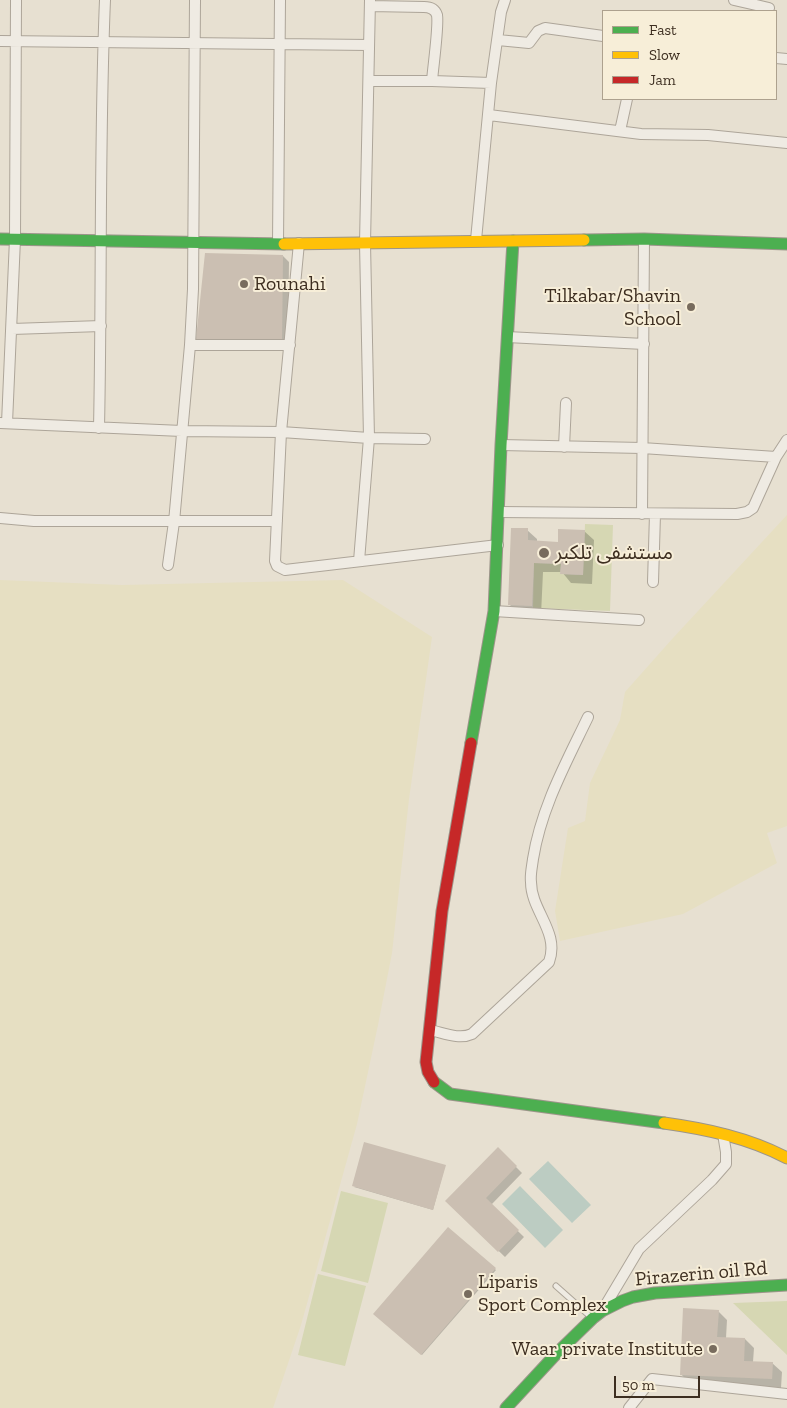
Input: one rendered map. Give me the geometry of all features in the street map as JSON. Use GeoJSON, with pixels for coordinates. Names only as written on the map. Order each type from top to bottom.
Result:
{"type":"FeatureCollection","features":[{"type":"Feature","properties":{"kind":"street"},"geometry":{"type":"LineString","coordinates":[[16,0],[15,239],[12,329],[4,423],[182,431],[281,432],[369,438],[425,439]]}},
{"type":"Feature","properties":{"kind":"street"},"geometry":{"type":"LineString","coordinates":[[99,428],[100,240],[105,0]]}},
{"type":"Feature","properties":{"kind":"street"},"geometry":{"type":"LineString","coordinates":[[168,565],[174,522],[190,345],[194,242],[195,0]]}},
{"type":"Feature","properties":{"kind":"street"},"geometry":{"type":"LineString","coordinates":[[278,244],[280,0]]}},
{"type":"Feature","properties":{"kind":"street"},"geometry":{"type":"LineString","coordinates":[[476,240],[492,83],[501,12],[505,0]]}},
{"type":"Feature","properties":{"kind":"street"},"geometry":{"type":"LineString","coordinates":[[734,0],[769,8]]}},
{"type":"Feature","properties":{"kind":"street"},"geometry":{"type":"LineString","coordinates":[[359,561],[369,438],[365,242],[370,81],[370,3],[430,7],[434,11],[437,20],[432,81]]}},
{"type":"Feature","properties":{"kind":"street"},"geometry":{"type":"LineString","coordinates":[[498,40],[531,42],[542,28],[602,36]]}},
{"type":"Feature","properties":{"kind":"street"},"geometry":{"type":"LineString","coordinates":[[0,41],[370,45]]}},
{"type":"Feature","properties":{"kind":"street"},"geometry":{"type":"LineString","coordinates":[[370,81],[492,83]]}},
{"type":"Feature","properties":{"kind":"street"},"geometry":{"type":"LineString","coordinates":[[620,131],[627,100]]}},
{"type":"Feature","properties":{"kind":"street"},"geometry":{"type":"LineString","coordinates":[[489,115],[641,134],[708,135],[787,143]]}},
{"type":"Feature","properties":{"kind":"street"},"geometry":{"type":"LineString","coordinates":[[0,240],[278,244],[644,239],[787,244]]}},
{"type":"Feature","properties":{"kind":"street"},"geometry":{"type":"LineString","coordinates":[[642,514],[644,239]]}},
{"type":"Feature","properties":{"kind":"street"},"geometry":{"type":"LineString","coordinates":[[513,241],[501,445],[494,611],[442,911],[426,1062],[429,1076],[438,1087],[450,1094],[681,1124],[756,1144],[787,1158]]}},
{"type":"Feature","properties":{"kind":"street"},"geometry":{"type":"LineString","coordinates":[[299,243],[281,432],[276,566],[281,570],[498,545]]}},
{"type":"Feature","properties":{"kind":"street"},"geometry":{"type":"LineString","coordinates":[[12,329],[101,326]]}},
{"type":"Feature","properties":{"kind":"street"},"geometry":{"type":"LineString","coordinates":[[507,337],[644,344]]}},
{"type":"Feature","properties":{"kind":"street"},"geometry":{"type":"LineString","coordinates":[[190,345],[290,345]]}},
{"type":"Feature","properties":{"kind":"street"},"geometry":{"type":"LineString","coordinates":[[564,447],[566,402]]}},
{"type":"Feature","properties":{"kind":"street"},"geometry":{"type":"LineString","coordinates":[[498,512],[642,514],[737,514],[747,512],[754,508],[776,457],[787,440]]}},
{"type":"Feature","properties":{"kind":"street"},"geometry":{"type":"LineString","coordinates":[[501,445],[642,448],[776,457]]}},
{"type":"Feature","properties":{"kind":"street"},"geometry":{"type":"LineString","coordinates":[[653,582],[655,514]]}},
{"type":"Feature","properties":{"kind":"street"},"geometry":{"type":"LineString","coordinates":[[0,518],[34,521],[277,521]]}},
{"type":"Feature","properties":{"kind":"street"},"geometry":{"type":"LineString","coordinates":[[494,611],[639,620]]}},
{"type":"Feature","properties":{"kind":"street"},"geometry":{"type":"LineString","coordinates":[[430,1030],[458,1037],[472,1034],[549,962],[551,934],[537,905],[531,887],[534,852],[542,820],[554,789],[588,717]]}},
{"type":"Feature","properties":{"kind":"street"},"geometry":{"type":"LineString","coordinates":[[597,1315],[639,1249],[712,1180],[726,1164],[723,1134]]}},
{"type":"Feature","properties":{"kind":"street","name":"Pirazerin oil Rd"},"geometry":{"type":"LineString","coordinates":[[506,1408],[557,1353],[597,1315],[622,1301],[644,1294],[787,1285]]}},
{"type":"Feature","properties":{"kind":"street"},"geometry":{"type":"LineString","coordinates":[[629,1408],[652,1378],[787,1394]]}},
{"type":"Feature","properties":{"kind":"lane"},"geometry":{"type":"LineString","coordinates":[[556,1286],[597,1315]]}},
{"type":"Feature","properties":{"kind":"shaded area"},"geometry":{"type":"Polygon","coordinates":[[[787,515],[787,826],[767,833],[777,863],[683,914],[560,941],[555,911],[568,828],[585,821],[590,783],[620,720],[625,692],[787,515]]]}},
{"type":"Feature","properties":{"kind":"shaded area"},"geometry":{"type":"Polygon","coordinates":[[[0,580],[122,585],[343,580],[432,637],[409,799],[392,953],[378,1025],[357,1124],[301,1325],[273,1408],[0,1408],[0,580]]]}},
{"type":"Feature","properties":{"kind":"shaded area"},"geometry":{"type":"Polygon","coordinates":[[[548,1161],[591,1205],[572,1223],[529,1179],[548,1161]]]}},
{"type":"Feature","properties":{"kind":"shaded area"},"geometry":{"type":"Polygon","coordinates":[[[520,1186],[563,1230],[545,1248],[502,1204],[520,1186]]]}},
{"type":"Feature","properties":{"kind":"green space"},"geometry":{"type":"Polygon","coordinates":[[[585,524],[613,525],[610,611],[533,608],[534,563],[561,564],[560,574],[583,575],[585,524]]]}},
{"type":"Feature","properties":{"kind":"green space"},"geometry":{"type":"Polygon","coordinates":[[[341,1191],[388,1203],[368,1283],[321,1271],[341,1191]]]}},
{"type":"Feature","properties":{"kind":"green space"},"geometry":{"type":"Polygon","coordinates":[[[318,1274],[366,1286],[345,1366],[298,1355],[318,1274]]]}},
{"type":"Feature","properties":{"kind":"green space"},"geometry":{"type":"Polygon","coordinates":[[[787,1301],[787,1355],[733,1303],[787,1301]]]}},
{"type":"Feature","properties":{"kind":"building"},"geometry":{"type":"Polygon","coordinates":[[[205,253],[283,255],[282,339],[196,339],[205,253]]]}},
{"type":"Feature","properties":{"kind":"building"},"geometry":{"type":"Polygon","coordinates":[[[511,528],[528,528],[528,540],[558,542],[558,529],[585,530],[583,575],[560,574],[561,564],[534,563],[532,606],[508,605],[511,528]]]}},
{"type":"Feature","properties":{"kind":"building"},"geometry":{"type":"Polygon","coordinates":[[[364,1142],[446,1165],[433,1210],[352,1186],[364,1142]]]}},
{"type":"Feature","properties":{"kind":"building"},"geometry":{"type":"Polygon","coordinates":[[[498,1147],[517,1166],[486,1198],[519,1230],[498,1252],[445,1201],[498,1147]]]}},
{"type":"Feature","properties":{"kind":"building","name":"Liparis Sport Complex"},"geometry":{"type":"Polygon","coordinates":[[[448,1227],[496,1268],[421,1355],[373,1314],[448,1227]]]}},
{"type":"Feature","properties":{"kind":"building","name":"Waar private Institute"},"geometry":{"type":"Polygon","coordinates":[[[683,1308],[719,1310],[717,1337],[745,1338],[744,1361],[773,1362],[772,1379],[680,1375],[683,1308]]]}},
{"type":"Feature","properties":{"kind":"traffic: fast"},"geometry":{"type":"LineString","coordinates":[[0,239],[284,244]]}},
{"type":"Feature","properties":{"kind":"traffic: fast"},"geometry":{"type":"LineString","coordinates":[[584,240],[644,239],[787,244]]}},
{"type":"Feature","properties":{"kind":"traffic: fast"},"geometry":{"type":"LineString","coordinates":[[471,743],[494,611],[501,445],[513,241]]}},
{"type":"Feature","properties":{"kind":"traffic: fast"},"geometry":{"type":"LineString","coordinates":[[434,1082],[450,1094],[664,1123]]}},
{"type":"Feature","properties":{"kind":"traffic: fast"},"geometry":{"type":"LineString","coordinates":[[506,1408],[557,1353],[593,1318],[622,1301],[655,1293],[787,1285]]}},
{"type":"Feature","properties":{"kind":"traffic: slow"},"geometry":{"type":"LineString","coordinates":[[284,244],[584,240]]}},
{"type":"Feature","properties":{"kind":"traffic: slow"},"geometry":{"type":"LineString","coordinates":[[664,1123],[727,1135],[758,1145],[787,1158]]}},
{"type":"Feature","properties":{"kind":"traffic: jam"},"geometry":{"type":"LineString","coordinates":[[434,1082],[428,1072],[426,1062],[442,911],[471,743]]}},
{"type":"Feature","properties":{"kind":"place","name":"Rounahi"},"geometry":{"type":"Point","coordinates":[244,284]}},
{"type":"Feature","properties":{"kind":"place","name":"Tilkabar/Shavin School"},"geometry":{"type":"Point","coordinates":[691,307]}},
{"type":"Feature","properties":{"kind":"place","name":"مستشفى تلكبر"},"geometry":{"type":"Point","coordinates":[544,553]}},
{"type":"Feature","properties":{"kind":"place","name":"Liparis Sport Complex"},"geometry":{"type":"Point","coordinates":[468,1294]}},
{"type":"Feature","properties":{"kind":"place","name":"Waar private Institute"},"geometry":{"type":"Point","coordinates":[713,1349]}}]}
